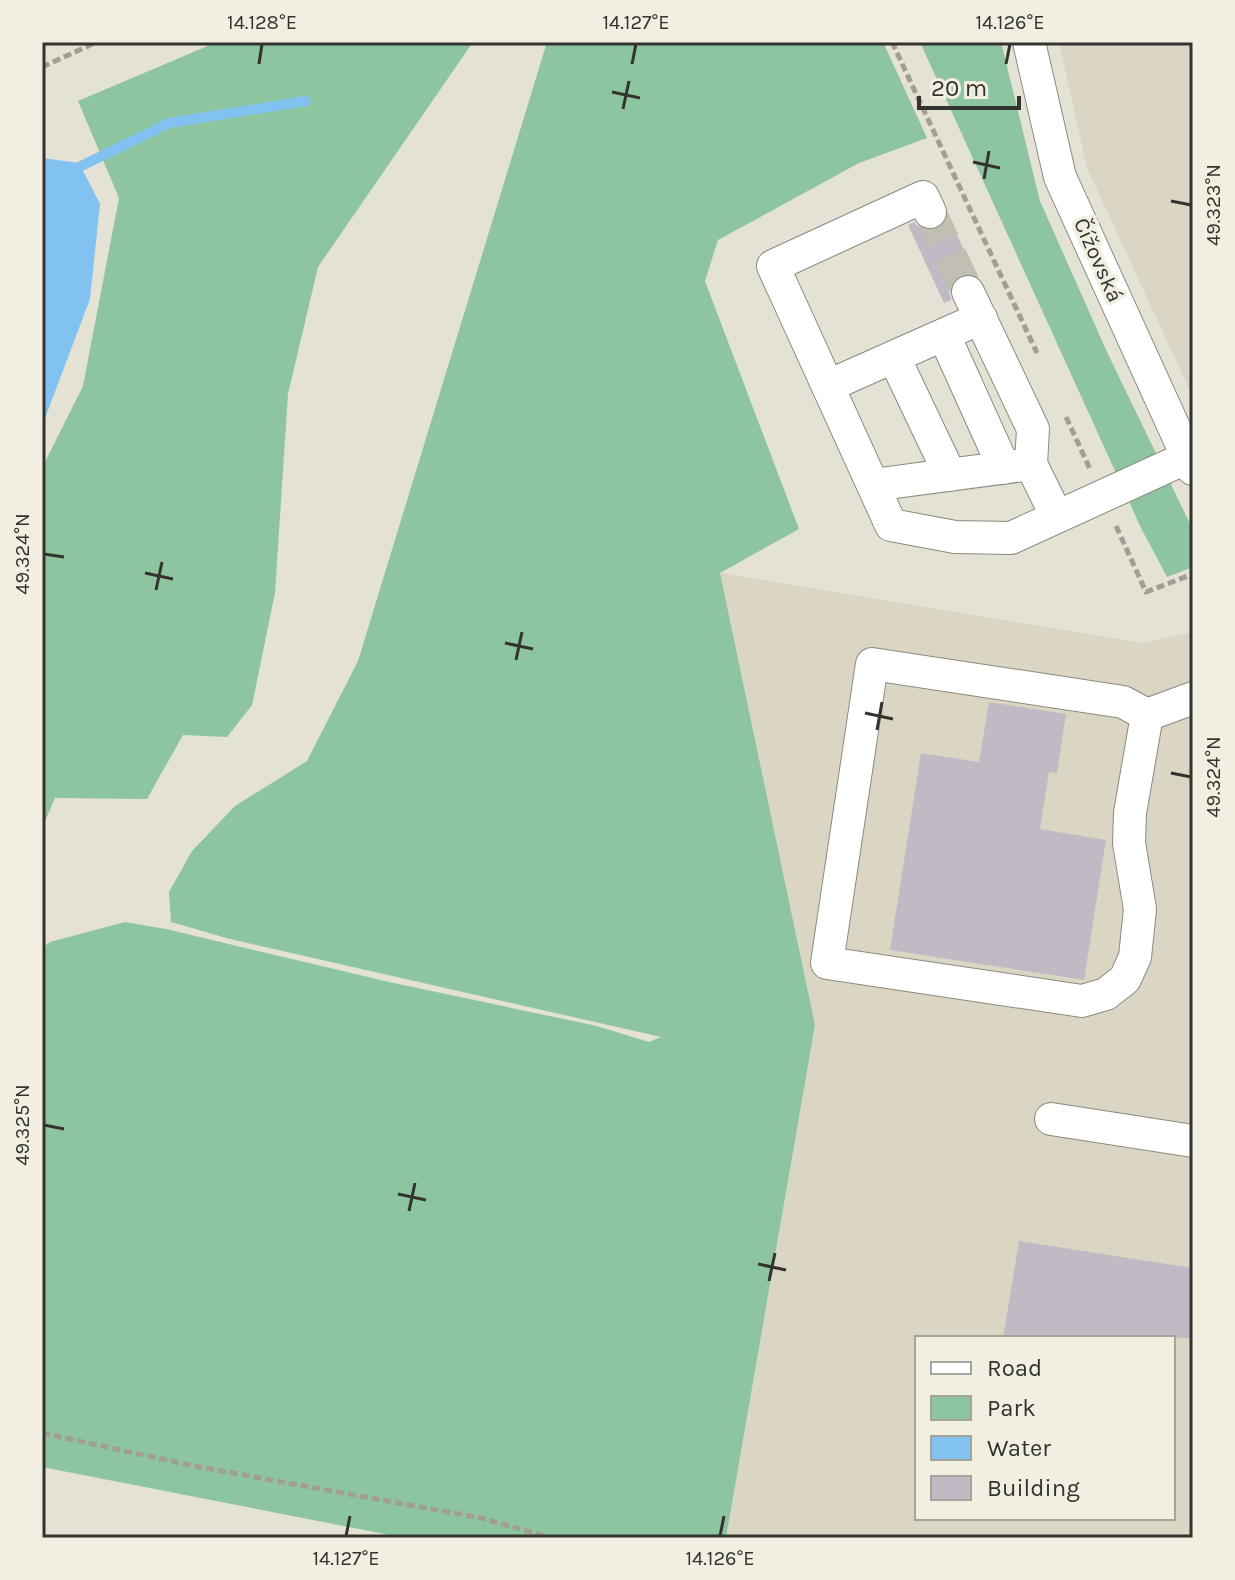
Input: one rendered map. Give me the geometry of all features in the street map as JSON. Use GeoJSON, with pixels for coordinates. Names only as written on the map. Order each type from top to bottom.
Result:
{"type":"FeatureCollection","features":[{"type":"Feature","properties":{"kind":"street","name":"Čížovská"},"geometry":{"type":"LineString","coordinates":[[1029,42],[1060,177],[1190,463]]}},
{"type":"Feature","properties":{"kind":"street"},"geometry":{"type":"LineString","coordinates":[[930,212],[923,197],[773,266],[891,525],[955,537],[1011,538],[1190,463]]}},
{"type":"Feature","properties":{"kind":"street"},"geometry":{"type":"LineString","coordinates":[[828,386],[944,335],[974,305],[1033,429],[1017,466]]}},
{"type":"Feature","properties":{"kind":"street"},"geometry":{"type":"LineString","coordinates":[[944,335],[1017,466],[1057,517]]}},
{"type":"Feature","properties":{"kind":"street"},"geometry":{"type":"LineString","coordinates":[[894,357],[950,475]]}},
{"type":"Feature","properties":{"kind":"street"},"geometry":{"type":"LineString","coordinates":[[873,485],[1017,466]]}},
{"type":"Feature","properties":{"kind":"street"},"geometry":{"type":"LineString","coordinates":[[1147,715],[1130,813],[1129,843],[1140,909],[1135,957],[1125,979],[1106,994],[1082,1001],[827,963],[872,664],[1123,702],[1147,715],[1193,698]]}},
{"type":"Feature","properties":{"kind":"street"},"geometry":{"type":"LineString","coordinates":[[1051,1119],[1193,1141]]}},
{"type":"Feature","properties":{"kind":"path"},"geometry":{"type":"LineString","coordinates":[[42,67],[97,42]]}},
{"type":"Feature","properties":{"kind":"path"},"geometry":{"type":"LineString","coordinates":[[892,42],[1038,356]]}},
{"type":"Feature","properties":{"kind":"path"},"geometry":{"type":"LineString","coordinates":[[1063,411],[1095,481]]}},
{"type":"Feature","properties":{"kind":"path"},"geometry":{"type":"LineString","coordinates":[[1114,523],[1146,592],[1193,574]]}},
{"type":"Feature","properties":{"kind":"path"},"geometry":{"type":"LineString","coordinates":[[42,1433],[194,1466],[481,1518],[552,1538]]}},
{"type":"Feature","properties":{"kind":"shaded area"},"geometry":{"type":"Polygon","coordinates":[[[1059,42],[1193,42],[1193,397],[1087,168],[1059,42]]]}},
{"type":"Feature","properties":{"kind":"shaded area"},"geometry":{"type":"Polygon","coordinates":[[[720,573],[1142,643],[1193,632],[1193,1538],[726,1538],[815,1025],[720,573]]]}},
{"type":"Feature","properties":{"kind":"green space"},"geometry":{"type":"Polygon","coordinates":[[[217,42],[473,42],[318,267],[288,394],[275,593],[252,705],[227,737],[183,735],[147,799],[55,798],[42,828],[42,468],[83,386],[119,198],[78,101],[217,42]]]}},
{"type":"Feature","properties":{"kind":"green space"},"geometry":{"type":"Polygon","coordinates":[[[547,42],[883,42],[927,138],[859,163],[718,240],[705,281],[799,529],[720,573],[815,1025],[726,1538],[405,1538],[42,1467],[42,948],[50,942],[125,922],[597,1026],[649,1042],[661,1037],[230,939],[171,922],[169,892],[192,851],[235,806],[307,761],[358,661],[547,42]]]}},
{"type":"Feature","properties":{"kind":"green space"},"geometry":{"type":"Polygon","coordinates":[[[920,42],[1001,42],[1040,201],[1107,352],[1193,530],[1193,567],[1167,577],[1141,528],[920,42]]]}},
{"type":"Feature","properties":{"kind":"water"},"geometry":{"type":"Polygon","coordinates":[[[42,158],[79,163],[100,204],[90,299],[42,426],[42,158]]]}},
{"type":"Feature","properties":{"kind":"building"},"geometry":{"type":"Polygon","coordinates":[[[948,216],[976,275],[961,275],[953,281],[949,290],[951,300],[944,303],[908,225],[914,222],[928,231],[937,229],[948,216]]]}},
{"type":"Feature","properties":{"kind":"building"},"geometry":{"type":"Polygon","coordinates":[[[989,702],[1066,714],[1057,773],[1049,772],[1040,829],[1106,840],[1084,980],[890,950],[921,753],[979,762],[989,702]]]}},
{"type":"Feature","properties":{"kind":"building"},"geometry":{"type":"Polygon","coordinates":[[[1019,1241],[1193,1268],[1193,1338],[1003,1336],[1019,1241]]]}},
{"type":"Feature","properties":{"kind":"waterway"},"geometry":{"type":"LineString","coordinates":[[69,172],[169,123],[306,101]]}},
{"type":"Feature","properties":{"kind":"tunnel"},"geometry":{"type":"LineString","coordinates":[[930,212],[968,292]]}}]}
